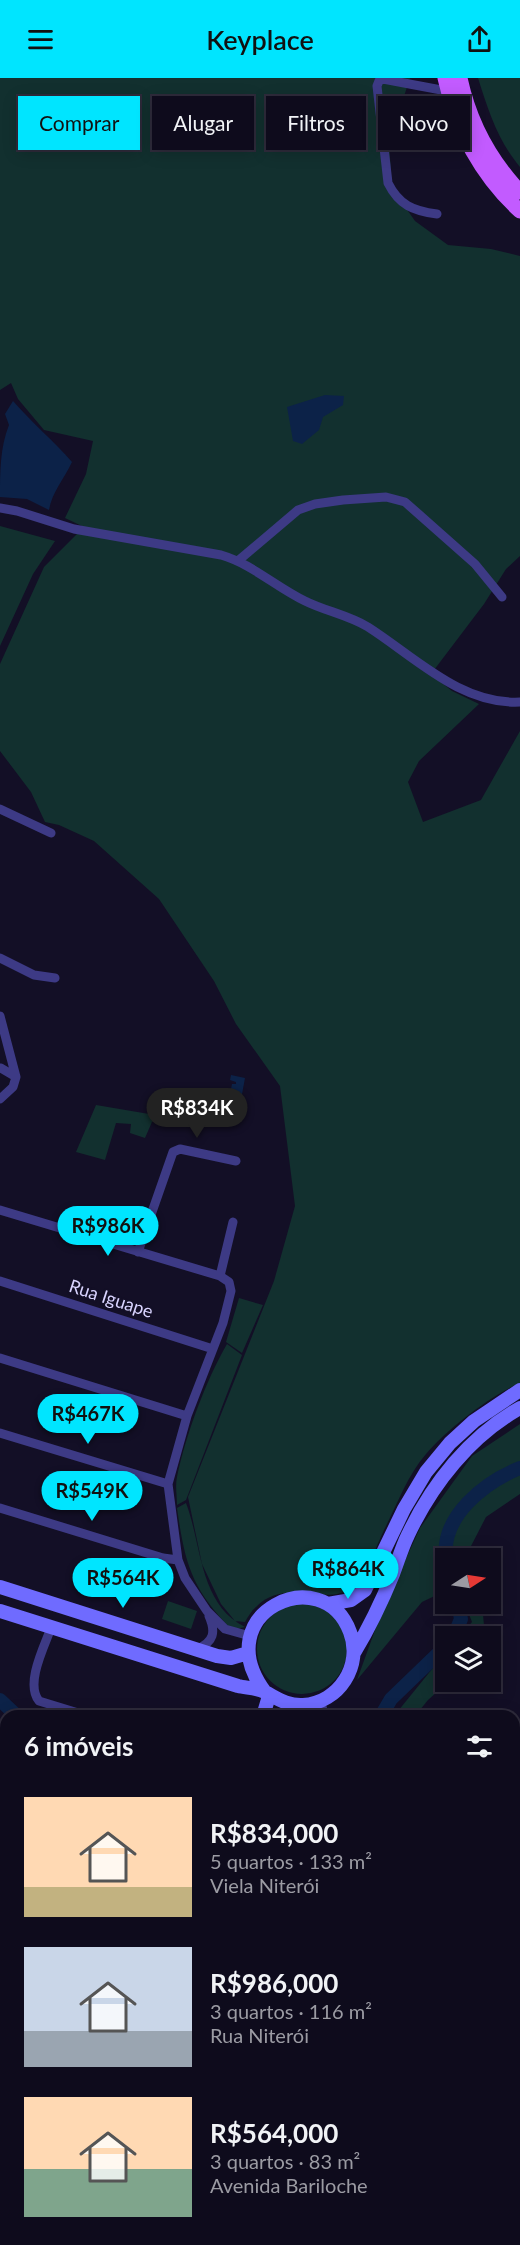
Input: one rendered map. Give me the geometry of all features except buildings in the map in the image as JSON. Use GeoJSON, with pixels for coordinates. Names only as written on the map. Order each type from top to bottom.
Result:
{"type":"FeatureCollection","features":[{"type":"Feature","properties":{"kind":"main road"},"geometry":{"type":"LineString","coordinates":[[454,85],[479,134],[520,192]]}},
{"type":"Feature","properties":{"kind":"main road"},"geometry":{"type":"LineString","coordinates":[[454,85],[466,138],[477,159],[505,197],[520,211]]}},
{"type":"Feature","properties":{"kind":"main road"},"geometry":{"type":"LineString","coordinates":[[264,1710],[267,1694],[251,1670],[248,1653],[250,1636],[259,1618],[275,1604],[288,1599],[301,1597],[328,1604],[351,1600],[365,1590],[404,1509],[426,1472],[450,1443],[474,1421],[520,1390]]}},
{"type":"Feature","properties":{"kind":"main road"},"geometry":{"type":"LineString","coordinates":[[354,1653],[393,1576],[408,1535],[448,1471],[467,1449],[520,1408]]}},
{"type":"Feature","properties":{"kind":"main road"},"geometry":{"type":"LineString","coordinates":[[0,1587],[225,1658],[248,1653]]}},
{"type":"Feature","properties":{"kind":"main road"},"geometry":{"type":"LineString","coordinates":[[0,1611],[267,1694],[285,1703],[303,1705],[320,1701],[331,1695],[344,1682],[352,1665],[353,1638],[348,1625],[328,1604]]}},
{"type":"Feature","properties":{"kind":"street"},"geometry":{"type":"LineString","coordinates":[[437,214],[420,212],[402,204],[388,183],[377,86],[383,79],[454,85]]}},
{"type":"Feature","properties":{"kind":"street"},"geometry":{"type":"LineString","coordinates":[[239,560],[305,506],[386,497],[405,502],[417,510],[475,564],[502,597]]}},
{"type":"Feature","properties":{"kind":"street"},"geometry":{"type":"LineString","coordinates":[[0,508],[74,529],[239,560],[302,600],[365,626],[470,694],[503,703],[520,702]]}},
{"type":"Feature","properties":{"kind":"street"},"geometry":{"type":"LineString","coordinates":[[0,808],[51,833]]}},
{"type":"Feature","properties":{"kind":"street"},"geometry":{"type":"LineString","coordinates":[[0,958],[42,978],[55,978]]}},
{"type":"Feature","properties":{"kind":"street"},"geometry":{"type":"LineString","coordinates":[[0,1016],[15,1073],[13,1087],[0,1099]]}},
{"type":"Feature","properties":{"kind":"street"},"geometry":{"type":"LineString","coordinates":[[0,1068],[15,1073]]}},
{"type":"Feature","properties":{"kind":"street"},"geometry":{"type":"LineString","coordinates":[[138,1252],[171,1156],[177,1149],[236,1161]]}},
{"type":"Feature","properties":{"kind":"street"},"geometry":{"type":"LineString","coordinates":[[0,1210],[220,1276],[226,1279],[231,1286],[223,1323],[187,1416],[168,1484],[178,1560],[185,1578],[212,1622],[214,1635],[209,1642],[197,1649]]}},
{"type":"Feature","properties":{"kind":"street"},"geometry":{"type":"LineString","coordinates":[[220,1276],[233,1222]]}},
{"type":"Feature","properties":{"kind":"street","name":"Rua Iguape"},"geometry":{"type":"LineString","coordinates":[[0,1281],[213,1349]]}},
{"type":"Feature","properties":{"kind":"street"},"geometry":{"type":"LineString","coordinates":[[0,1358],[187,1416]]}},
{"type":"Feature","properties":{"kind":"street"},"geometry":{"type":"LineString","coordinates":[[0,1433],[168,1484]]}},
{"type":"Feature","properties":{"kind":"street"},"geometry":{"type":"LineString","coordinates":[[0,1508],[163,1558],[178,1560]]}},
{"type":"Feature","properties":{"kind":"street"},"geometry":{"type":"LineString","coordinates":[[207,1611],[225,1629],[239,1635],[250,1636]]}},
{"type":"Feature","properties":{"kind":"street"},"geometry":{"type":"LineString","coordinates":[[51,1628],[33,1683],[36,1698],[68,1710]]}},
{"type":"Feature","properties":{"kind":"street"},"geometry":{"type":"LineString","coordinates":[[320,1701],[323,1710]]}},
{"type":"Feature","properties":{"kind":"green space"},"geometry":{"type":"Polygon","coordinates":[[[0,78],[410,78],[404,96],[378,96],[378,150],[390,150],[392,188],[415,221],[448,245],[491,249],[520,256],[520,556],[506,569],[484,604],[431,674],[452,691],[479,704],[419,761],[408,782],[423,822],[481,800],[520,731],[520,1383],[470,1414],[445,1434],[426,1454],[408,1481],[366,1568],[354,1586],[332,1595],[280,1594],[268,1598],[256,1607],[245,1622],[235,1621],[221,1604],[202,1564],[188,1497],[274,1281],[295,1206],[280,1086],[236,1024],[214,981],[159,899],[94,841],[59,825],[45,822],[31,792],[0,751],[0,664],[44,567],[84,527],[65,518],[86,474],[93,441],[44,430],[18,399],[11,383],[0,390],[0,78]]]}},
{"type":"Feature","properties":{"kind":"green space"},"geometry":{"type":"Polygon","coordinates":[[[478,78],[520,78],[520,167],[500,136],[478,78]]]}},
{"type":"Feature","properties":{"kind":"green space"},"geometry":{"type":"Polygon","coordinates":[[[0,526],[55,541],[33,574],[0,646],[0,526]]]}},
{"type":"Feature","properties":{"kind":"green space"},"geometry":{"type":"Polygon","coordinates":[[[96,1105],[155,1115],[145,1138],[130,1133],[131,1124],[116,1123],[105,1160],[76,1152],[96,1105]]]}},
{"type":"Feature","properties":{"kind":"green space"},"geometry":{"type":"Polygon","coordinates":[[[239,1298],[263,1305],[242,1353],[226,1342],[239,1298]]]}},
{"type":"Feature","properties":{"kind":"green space"},"geometry":{"type":"Polygon","coordinates":[[[227,1344],[242,1355],[186,1500],[177,1505],[176,1480],[185,1444],[204,1391],[227,1344]]]}},
{"type":"Feature","properties":{"kind":"green space"},"geometry":{"type":"Polygon","coordinates":[[[520,1424],[520,1494],[486,1517],[470,1548],[435,1548],[435,1596],[422,1602],[357,1680],[383,1608],[420,1528],[472,1456],[520,1424]]]}},
{"type":"Feature","properties":{"kind":"green space"},"geometry":{"type":"Polygon","coordinates":[[[186,1503],[210,1589],[230,1617],[245,1627],[232,1630],[207,1601],[192,1574],[183,1545],[177,1508],[186,1503]]]}},
{"type":"Feature","properties":{"kind":"green space"},"geometry":{"type":"Polygon","coordinates":[[[168,1601],[197,1611],[191,1629],[162,1619],[168,1601]]]}},
{"type":"Feature","properties":{"kind":"green space"},"geometry":{"type":"Polygon","coordinates":[[[302,1604],[319,1607],[334,1617],[344,1632],[347,1649],[344,1666],[334,1681],[319,1691],[302,1694],[285,1691],[270,1681],[260,1666],[257,1649],[260,1632],[270,1617],[285,1607],[302,1604]]]}},
{"type":"Feature","properties":{"kind":"green space"},"geometry":{"type":"Polygon","coordinates":[[[469,1614],[483,1614],[484,1626],[469,1626],[472,1622],[469,1614]]]}},
{"type":"Feature","properties":{"kind":"green space"},"geometry":{"type":"Polygon","coordinates":[[[435,1665],[435,1692],[437,1692],[420,1710],[399,1710],[435,1665]]]}},
{"type":"Feature","properties":{"kind":"water"},"geometry":{"type":"Polygon","coordinates":[[[325,395],[344,396],[343,405],[323,417],[319,430],[302,444],[293,441],[287,407],[325,395]]]}},
{"type":"Feature","properties":{"kind":"water"},"geometry":{"type":"Polygon","coordinates":[[[13,401],[72,462],[55,491],[49,510],[27,499],[0,497],[2,451],[9,425],[5,414],[13,401]]]}},
{"type":"Feature","properties":{"kind":"water"},"geometry":{"type":"Polygon","coordinates":[[[231,1075],[245,1078],[240,1105],[225,1102],[226,1099],[234,1100],[235,1096],[230,1094],[232,1084],[236,1084],[230,1080],[231,1075]]]}},
{"type":"Feature","properties":{"kind":"waterway"},"geometry":{"type":"LineString","coordinates":[[446,1548],[451,1528],[468,1502],[493,1482],[520,1468]]}},
{"type":"Feature","properties":{"kind":"waterway"},"geometry":{"type":"LineString","coordinates":[[458,1626],[460,1614]]}},
{"type":"Feature","properties":{"kind":"waterway"},"geometry":{"type":"LineString","coordinates":[[385,1710],[391,1699],[435,1657]]}},
{"type":"Feature","properties":{"kind":"waterway"},"geometry":{"type":"LineString","coordinates":[[0,1700],[11,1710]]}}]}
